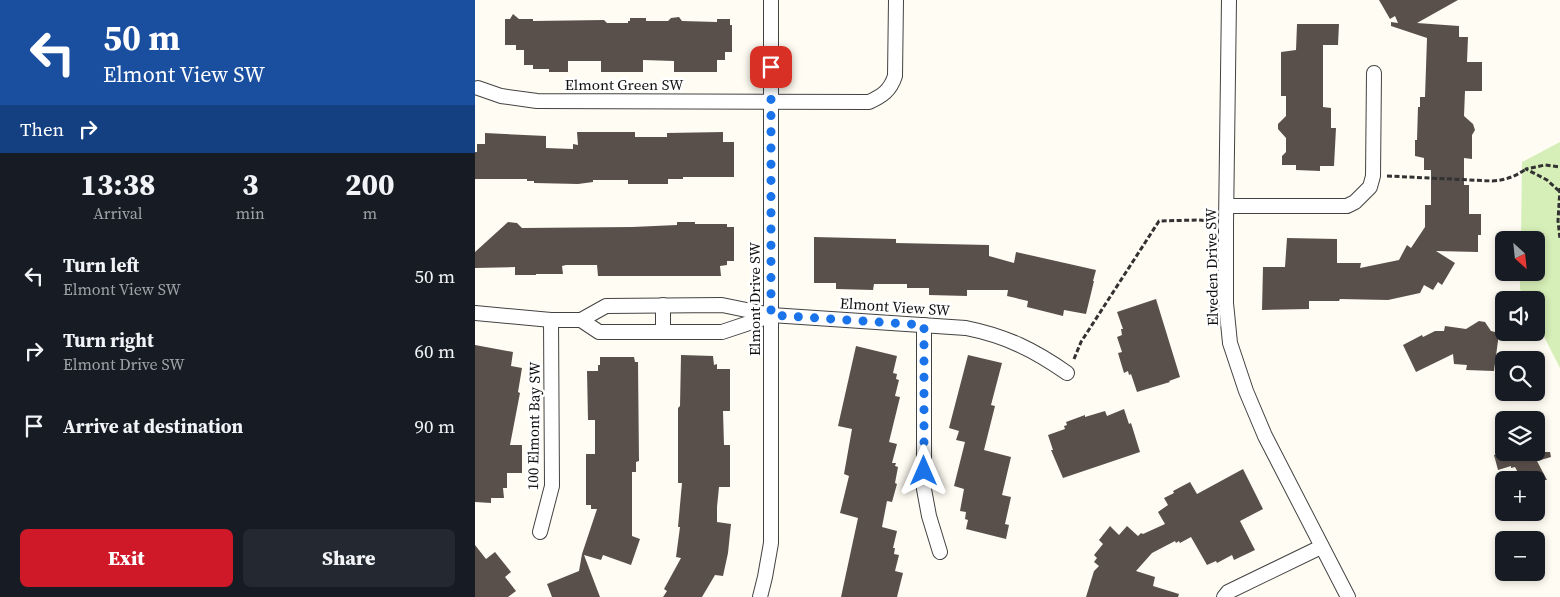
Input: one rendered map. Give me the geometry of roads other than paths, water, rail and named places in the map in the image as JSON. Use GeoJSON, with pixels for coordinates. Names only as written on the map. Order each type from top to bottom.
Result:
{"type":"FeatureCollection","features":[{"type":"Feature","properties":{"kind":"street","name":"Elmont Drive SW"},"geometry":{"type":"LineString","coordinates":[[760,597],[771,543],[771,0]]}},
{"type":"Feature","properties":{"kind":"street","name":"Elmont Green SW"},"geometry":{"type":"LineString","coordinates":[[479,88],[501,96],[537,101],[869,102],[885,94],[895,76],[896,0]]}},
{"type":"Feature","properties":{"kind":"street","name":"Elveden Drive SW"},"geometry":{"type":"LineString","coordinates":[[1229,0],[1226,303],[1230,343],[1246,391],[1265,436],[1348,597]]}},
{"type":"Feature","properties":{"kind":"street"},"geometry":{"type":"LineString","coordinates":[[1227,206],[1347,206],[1355,202],[1370,187],[1373,176],[1374,73]]}},
{"type":"Feature","properties":{"kind":"street"},"geometry":{"type":"LineString","coordinates":[[663,305],[663,332]]}},
{"type":"Feature","properties":{"kind":"street","name":"Elmont View SW"},"geometry":{"type":"LineString","coordinates":[[581,320],[606,306],[722,305],[771,315],[966,328],[1005,338],[1041,355],[1067,373]]}},
{"type":"Feature","properties":{"kind":"street"},"geometry":{"type":"LineString","coordinates":[[475,313],[551,320],[581,320],[599,332],[722,332],[771,315]]}},
{"type":"Feature","properties":{"kind":"street","name":"100 Elmont Bay SW"},"geometry":{"type":"LineString","coordinates":[[540,532],[552,486],[551,320]]}},
{"type":"Feature","properties":{"kind":"street"},"geometry":{"type":"LineString","coordinates":[[924,325],[924,489],[929,516],[940,552]]}},
{"type":"Feature","properties":{"kind":"street"},"geometry":{"type":"LineString","coordinates":[[1224,597],[1228,592],[1321,546]]}}]}
